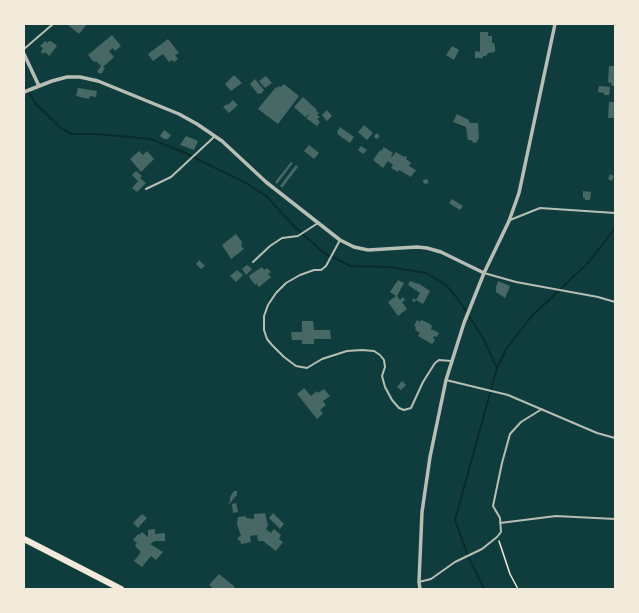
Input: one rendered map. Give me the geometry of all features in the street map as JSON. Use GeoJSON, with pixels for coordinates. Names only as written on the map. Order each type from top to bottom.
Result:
{"type":"FeatureCollection","features":[{"type":"Feature","properties":{"kind":"main road"},"geometry":{"type":"LineString","coordinates":[[24,539],[120,589]]}},
{"type":"Feature","properties":{"kind":"street"},"geometry":{"type":"LineString","coordinates":[[420,589],[422,512],[430,457],[446,380],[464,323],[484,272],[509,221],[520,193],[555,24]]}},
{"type":"Feature","properties":{"kind":"street"},"geometry":{"type":"LineString","coordinates":[[24,54],[37,86]]}},
{"type":"Feature","properties":{"kind":"street"},"geometry":{"type":"LineString","coordinates":[[24,92],[37,86],[67,77],[80,77],[98,81],[179,114],[197,124],[222,141],[266,182],[318,223],[340,240],[354,247],[368,250],[417,247],[427,248],[441,252],[484,272]]}},
{"type":"Feature","properties":{"kind":"lane"},"geometry":{"type":"LineString","coordinates":[[24,49],[53,24]]}},
{"type":"Feature","properties":{"kind":"lane"},"geometry":{"type":"LineString","coordinates":[[146,189],[171,177],[190,161],[215,136]]}},
{"type":"Feature","properties":{"kind":"lane"},"geometry":{"type":"LineString","coordinates":[[509,221],[540,208],[615,213]]}},
{"type":"Feature","properties":{"kind":"lane"},"geometry":{"type":"LineString","coordinates":[[253,262],[270,246],[282,238],[298,236],[318,223]]}},
{"type":"Feature","properties":{"kind":"lane"},"geometry":{"type":"LineString","coordinates":[[340,240],[326,266],[321,270],[314,270],[300,275],[286,283],[276,293],[268,305],[264,316],[264,330],[268,339],[284,357],[296,366],[307,368],[322,359],[347,351],[374,351],[384,360],[385,367],[382,376],[385,387],[392,400],[399,408],[404,410],[411,408],[422,382],[435,363],[439,360],[451,361]]}},
{"type":"Feature","properties":{"kind":"lane"},"geometry":{"type":"LineString","coordinates":[[484,272],[516,282],[598,297],[615,302]]}},
{"type":"Feature","properties":{"kind":"lane"},"geometry":{"type":"LineString","coordinates":[[446,380],[508,395],[597,433],[615,438]]}},
{"type":"Feature","properties":{"kind":"lane"},"geometry":{"type":"LineString","coordinates":[[419,582],[430,579],[455,562],[482,548],[497,537],[501,532],[500,518],[493,506],[510,434],[521,422],[542,409]]}},
{"type":"Feature","properties":{"kind":"lane"},"geometry":{"type":"LineString","coordinates":[[500,523],[556,516],[615,519]]}},
{"type":"Feature","properties":{"kind":"path"},"geometry":{"type":"LineString","coordinates":[[497,537],[510,574],[518,589]]}},
{"type":"Feature","properties":{"kind":"building"},"geometry":{"type":"Polygon","coordinates":[[[67,24],[87,24],[79,34],[67,24]]]}},
{"type":"Feature","properties":{"kind":"building"},"geometry":{"type":"Polygon","coordinates":[[[480,32],[488,32],[488,36],[492,36],[492,43],[494,43],[495,52],[488,53],[486,56],[483,56],[483,58],[475,58],[475,51],[480,52],[480,32]]]}},
{"type":"Feature","properties":{"kind":"building"},"geometry":{"type":"Polygon","coordinates":[[[112,35],[121,46],[115,51],[113,48],[109,51],[114,57],[103,67],[105,68],[101,74],[97,72],[101,66],[96,61],[94,62],[88,55],[112,35]]]}},
{"type":"Feature","properties":{"kind":"building"},"geometry":{"type":"Polygon","coordinates":[[[168,39],[179,53],[175,55],[178,59],[174,62],[172,60],[169,62],[163,54],[153,61],[148,54],[168,39]]]}},
{"type":"Feature","properties":{"kind":"building"},"geometry":{"type":"Polygon","coordinates":[[[45,41],[47,43],[51,41],[57,46],[49,56],[45,52],[43,54],[41,52],[43,48],[40,46],[45,41]]]}},
{"type":"Feature","properties":{"kind":"building"},"geometry":{"type":"Polygon","coordinates":[[[452,46],[459,50],[454,60],[446,55],[452,46]]]}},
{"type":"Feature","properties":{"kind":"building"},"geometry":{"type":"Polygon","coordinates":[[[609,66],[615,66],[615,86],[611,86],[612,84],[608,82],[609,66]]]}},
{"type":"Feature","properties":{"kind":"building"},"geometry":{"type":"Polygon","coordinates":[[[234,75],[242,83],[231,91],[225,84],[234,75]]]}},
{"type":"Feature","properties":{"kind":"building"},"geometry":{"type":"Polygon","coordinates":[[[266,76],[272,83],[265,88],[259,81],[266,76]]]}},
{"type":"Feature","properties":{"kind":"building"},"geometry":{"type":"Polygon","coordinates":[[[255,79],[264,90],[261,94],[258,94],[250,84],[255,79]]]}},
{"type":"Feature","properties":{"kind":"building"},"geometry":{"type":"Polygon","coordinates":[[[284,84],[299,96],[278,124],[258,109],[276,87],[281,87],[284,84]]]}},
{"type":"Feature","properties":{"kind":"building"},"geometry":{"type":"Polygon","coordinates":[[[599,86],[610,87],[609,95],[604,95],[604,93],[598,92],[599,86]]]}},
{"type":"Feature","properties":{"kind":"building"},"geometry":{"type":"Polygon","coordinates":[[[78,88],[97,91],[96,97],[90,96],[89,99],[76,96],[78,88]]]}},
{"type":"Feature","properties":{"kind":"building"},"geometry":{"type":"Polygon","coordinates":[[[303,97],[319,113],[317,115],[320,117],[317,119],[320,122],[317,126],[306,118],[310,113],[305,117],[294,107],[303,97]]]}},
{"type":"Feature","properties":{"kind":"building"},"geometry":{"type":"Polygon","coordinates":[[[233,100],[238,105],[229,113],[223,107],[227,104],[228,105],[233,100]]]}},
{"type":"Feature","properties":{"kind":"building"},"geometry":{"type":"Polygon","coordinates":[[[609,102],[615,102],[615,118],[608,118],[609,102]]]}},
{"type":"Feature","properties":{"kind":"building"},"geometry":{"type":"Polygon","coordinates":[[[327,110],[332,116],[327,121],[322,115],[327,110]]]}},
{"type":"Feature","properties":{"kind":"building"},"geometry":{"type":"Polygon","coordinates":[[[457,114],[469,120],[471,123],[478,123],[479,139],[477,142],[474,143],[471,140],[468,140],[466,127],[453,122],[457,114]]]}},
{"type":"Feature","properties":{"kind":"building"},"geometry":{"type":"Polygon","coordinates":[[[364,125],[373,133],[367,140],[358,132],[364,125]]]}},
{"type":"Feature","properties":{"kind":"building"},"geometry":{"type":"Polygon","coordinates":[[[340,127],[354,137],[350,143],[337,134],[340,127]]]}},
{"type":"Feature","properties":{"kind":"building"},"geometry":{"type":"Polygon","coordinates":[[[164,130],[171,135],[168,139],[164,139],[160,136],[164,130]]]}},
{"type":"Feature","properties":{"kind":"building"},"geometry":{"type":"Polygon","coordinates":[[[376,133],[380,136],[377,139],[374,137],[376,133]]]}},
{"type":"Feature","properties":{"kind":"building"},"geometry":{"type":"Polygon","coordinates":[[[186,136],[198,141],[194,150],[180,145],[186,136]]]}},
{"type":"Feature","properties":{"kind":"building"},"geometry":{"type":"Polygon","coordinates":[[[309,145],[319,153],[314,159],[304,151],[309,145]]]}},
{"type":"Feature","properties":{"kind":"building"},"geometry":{"type":"Polygon","coordinates":[[[361,146],[367,150],[363,154],[358,150],[361,146]]]}},
{"type":"Feature","properties":{"kind":"building"},"geometry":{"type":"Polygon","coordinates":[[[384,147],[393,153],[391,156],[392,157],[396,152],[404,157],[407,157],[406,159],[411,163],[409,166],[416,170],[411,177],[399,170],[398,172],[391,168],[393,165],[388,161],[383,168],[373,160],[384,147]]]}},
{"type":"Feature","properties":{"kind":"building"},"geometry":{"type":"Polygon","coordinates":[[[139,151],[143,155],[147,151],[154,159],[141,172],[130,159],[139,151]]]}},
{"type":"Feature","properties":{"kind":"building"},"geometry":{"type":"Polygon","coordinates":[[[291,162],[293,163],[277,184],[275,182],[291,162]]]}},
{"type":"Feature","properties":{"kind":"building"},"geometry":{"type":"Polygon","coordinates":[[[296,165],[298,167],[282,188],[280,186],[296,165]]]}},
{"type":"Feature","properties":{"kind":"building"},"geometry":{"type":"Polygon","coordinates":[[[136,171],[142,176],[140,178],[146,183],[137,192],[132,188],[138,181],[132,175],[136,171]]]}},
{"type":"Feature","properties":{"kind":"building"},"geometry":{"type":"Polygon","coordinates":[[[610,174],[614,176],[612,181],[608,179],[610,174]]]}},
{"type":"Feature","properties":{"kind":"building"},"geometry":{"type":"Polygon","coordinates":[[[427,179],[429,183],[424,184],[423,180],[427,179]]]}},
{"type":"Feature","properties":{"kind":"building"},"geometry":{"type":"Polygon","coordinates":[[[583,191],[591,192],[590,200],[585,200],[585,198],[583,198],[583,191]]]}},
{"type":"Feature","properties":{"kind":"building"},"geometry":{"type":"Polygon","coordinates":[[[452,199],[463,206],[460,210],[449,203],[452,199]]]}},
{"type":"Feature","properties":{"kind":"building"},"geometry":{"type":"Polygon","coordinates":[[[236,234],[242,242],[241,246],[244,249],[231,259],[222,245],[236,234]]]}},
{"type":"Feature","properties":{"kind":"building"},"geometry":{"type":"Polygon","coordinates":[[[199,260],[205,266],[201,269],[196,264],[199,260]]]}},
{"type":"Feature","properties":{"kind":"building"},"geometry":{"type":"Polygon","coordinates":[[[247,265],[252,269],[246,275],[242,269],[247,265]]]}},
{"type":"Feature","properties":{"kind":"building"},"geometry":{"type":"Polygon","coordinates":[[[262,267],[264,270],[267,268],[271,272],[268,274],[271,277],[259,287],[257,283],[255,285],[249,277],[262,267]]]}},
{"type":"Feature","properties":{"kind":"building"},"geometry":{"type":"Polygon","coordinates":[[[237,270],[243,275],[236,282],[230,276],[237,270]]]}},
{"type":"Feature","properties":{"kind":"building"},"geometry":{"type":"Polygon","coordinates":[[[398,280],[404,283],[397,296],[400,300],[403,297],[405,300],[402,302],[407,309],[398,316],[388,302],[396,296],[390,292],[398,280]]]}},
{"type":"Feature","properties":{"kind":"building"},"geometry":{"type":"Polygon","coordinates":[[[410,281],[418,283],[430,291],[423,304],[416,300],[420,293],[408,285],[410,281]]]}},
{"type":"Feature","properties":{"kind":"building"},"geometry":{"type":"Polygon","coordinates":[[[498,281],[510,286],[505,298],[496,292],[498,281]]]}},
{"type":"Feature","properties":{"kind":"building"},"geometry":{"type":"Polygon","coordinates":[[[417,320],[430,324],[432,326],[431,329],[439,333],[437,337],[434,336],[433,338],[435,340],[432,344],[418,336],[420,333],[415,330],[416,327],[414,326],[417,320]]]}},
{"type":"Feature","properties":{"kind":"building"},"geometry":{"type":"Polygon","coordinates":[[[302,321],[313,321],[314,330],[330,330],[331,339],[314,339],[314,344],[302,344],[302,340],[292,340],[291,332],[302,332],[302,321]]]}},
{"type":"Feature","properties":{"kind":"building"},"geometry":{"type":"Polygon","coordinates":[[[402,381],[406,385],[401,390],[397,387],[402,381]]]}},
{"type":"Feature","properties":{"kind":"building"},"geometry":{"type":"Polygon","coordinates":[[[304,388],[311,396],[317,391],[318,393],[324,389],[330,396],[323,401],[326,405],[320,410],[323,413],[317,419],[297,394],[304,388]]]}},
{"type":"Feature","properties":{"kind":"building"},"geometry":{"type":"Polygon","coordinates":[[[234,491],[237,491],[237,495],[228,504],[230,497],[234,491]]]}},
{"type":"Feature","properties":{"kind":"building"},"geometry":{"type":"Polygon","coordinates":[[[236,503],[238,512],[233,513],[232,504],[236,503]]]}},
{"type":"Feature","properties":{"kind":"building"},"geometry":{"type":"Polygon","coordinates":[[[265,513],[268,525],[266,529],[271,533],[274,529],[281,535],[279,539],[283,542],[276,551],[263,541],[258,541],[257,535],[250,536],[251,542],[241,544],[240,540],[238,541],[238,537],[241,536],[237,524],[238,517],[246,516],[246,518],[254,519],[254,514],[265,513]]]}},
{"type":"Feature","properties":{"kind":"building"},"geometry":{"type":"Polygon","coordinates":[[[273,513],[284,524],[280,529],[269,518],[273,513]]]}},
{"type":"Feature","properties":{"kind":"building"},"geometry":{"type":"Polygon","coordinates":[[[142,514],[147,518],[138,528],[133,523],[142,514]]]}},
{"type":"Feature","properties":{"kind":"building"},"geometry":{"type":"Polygon","coordinates":[[[155,529],[155,534],[165,533],[165,541],[155,541],[150,544],[163,552],[156,560],[151,556],[142,567],[134,561],[141,552],[135,545],[137,543],[133,540],[142,532],[148,537],[148,530],[155,529]]]}},
{"type":"Feature","properties":{"kind":"building"},"geometry":{"type":"Polygon","coordinates":[[[219,574],[235,587],[234,589],[214,589],[209,585],[219,574]]]}},
{"type":"Feature","properties":{"kind":"waterway"},"geometry":{"type":"LineString","coordinates":[[24,85],[36,104],[62,129],[72,134],[97,134],[151,139],[185,153],[246,183],[266,196],[297,229],[324,253],[351,266],[390,267],[426,273],[446,285],[458,299],[483,338],[497,368]]}},
{"type":"Feature","properties":{"kind":"waterway"},"geometry":{"type":"LineString","coordinates":[[484,589],[468,556],[455,520],[497,368],[506,349],[531,317],[588,263],[615,228]]}}]}
